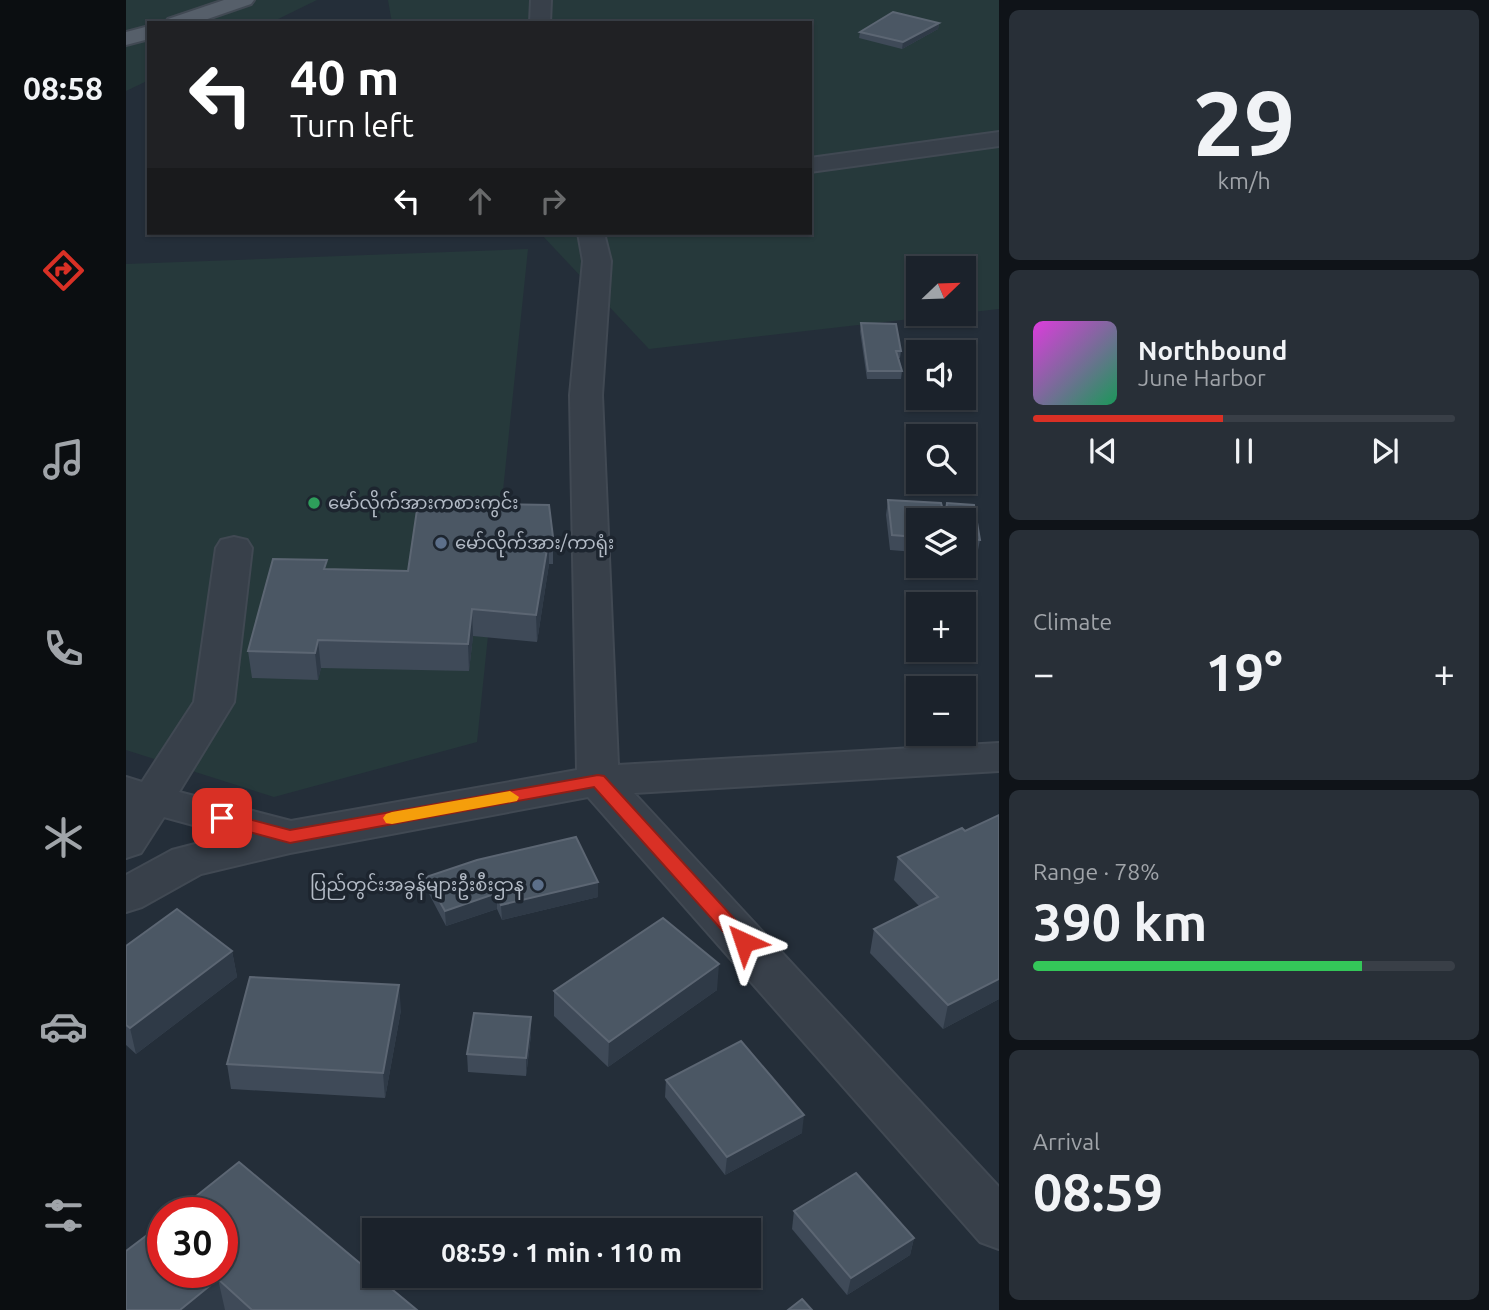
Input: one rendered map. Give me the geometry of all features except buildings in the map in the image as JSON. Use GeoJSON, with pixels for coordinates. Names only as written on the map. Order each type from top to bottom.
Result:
{"type":"FeatureCollection","features":[{"type":"Feature","properties":{"kind":"main road"},"geometry":{"type":"LineString","coordinates":[[181,21],[244,0]]}},
{"type":"Feature","properties":{"kind":"main road"},"geometry":{"type":"LineString","coordinates":[[126,39],[147,33]]}},
{"type":"Feature","properties":{"kind":"street"},"geometry":{"type":"LineString","coordinates":[[812,165],[999,139]]}},
{"type":"Feature","properties":{"kind":"street"},"geometry":{"type":"LineString","coordinates":[[591,235],[597,261],[586,394],[598,781],[999,1225]]}},
{"type":"Feature","properties":{"kind":"street"},"geometry":{"type":"LineString","coordinates":[[126,842],[140,796],[214,702],[234,548]]}},
{"type":"Feature","properties":{"kind":"street"},"geometry":{"type":"LineString","coordinates":[[126,895],[188,861],[290,837],[598,781],[999,757]]}},
{"type":"Feature","properties":{"kind":"street"},"geometry":{"type":"LineString","coordinates":[[140,796],[290,837]]}},
{"type":"Feature","properties":{"kind":"shaded area"},"geometry":{"type":"Polygon","coordinates":[[[126,0],[317,0],[274,21],[147,21],[147,81],[126,91],[126,0]]]}},
{"type":"Feature","properties":{"kind":"shaded area"},"geometry":{"type":"Polygon","coordinates":[[[388,0],[999,0],[999,309],[976,312],[976,256],[906,256],[906,320],[649,349],[542,235],[812,235],[812,21],[392,21],[388,0]]]}},
{"type":"Feature","properties":{"kind":"shaded area","name":"မော်လိုက်အားကစားကွင်း"},"geometry":{"type":"Polygon","coordinates":[[[528,249],[477,742],[274,797],[126,750],[126,264],[528,249]]]}},
{"type":"Feature","properties":{"kind":"slow traffic"},"geometry":{"type":"LineString","coordinates":[[392,818],[510,797]]}},
{"type":"Feature","properties":{"kind":"place","name":"မော်လိုက်အားကစားကွင်း"},"geometry":{"type":"Point","coordinates":[314,503]}},
{"type":"Feature","properties":{"kind":"place","name":"မော်လိုက်အား/ကာရုံး"},"geometry":{"type":"Point","coordinates":[441,543]}},
{"type":"Feature","properties":{"kind":"place","name":"ပြည်တွင်းအခွန်များဦးစီးဌာန"},"geometry":{"type":"Point","coordinates":[538,885]}},
{"type":"Feature","properties":{"kind":"route"},"geometry":{"type":"LineString","coordinates":[[222,818],[290,837],[598,781],[744,942]]}}]}
